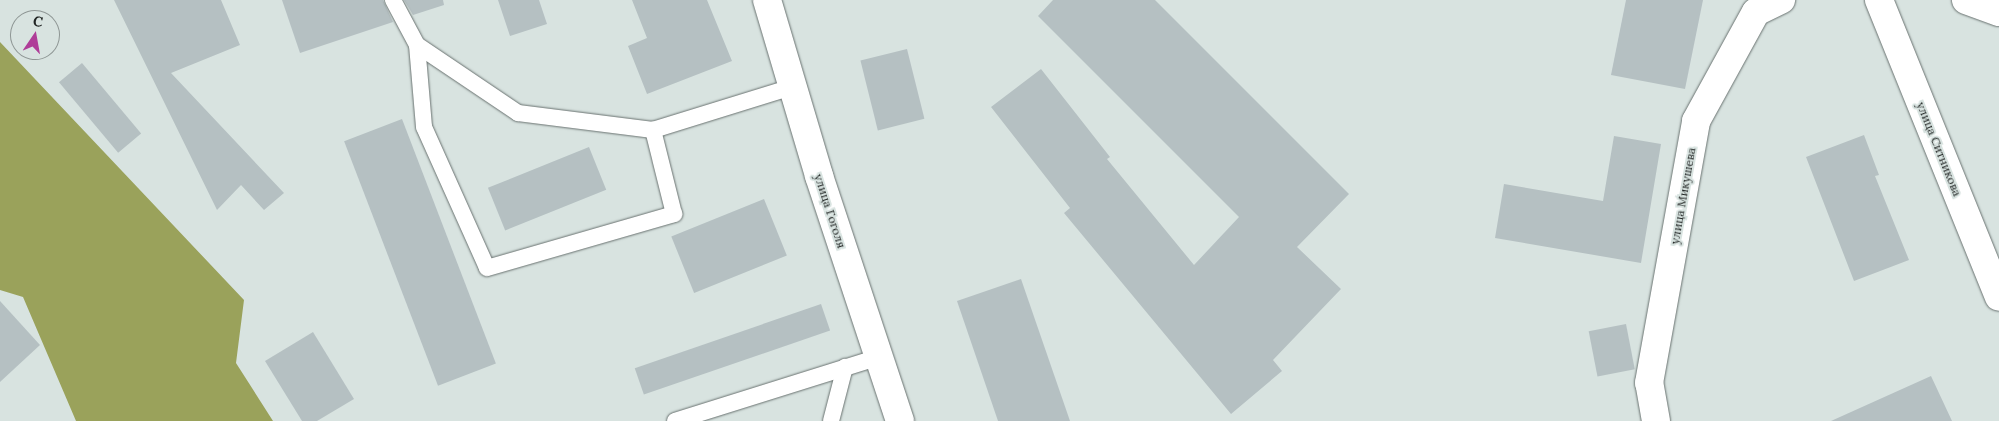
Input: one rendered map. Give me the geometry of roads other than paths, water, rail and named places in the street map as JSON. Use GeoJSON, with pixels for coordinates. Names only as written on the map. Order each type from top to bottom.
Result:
{"type":"FeatureCollection","features":[{"type":"Feature","properties":{"kind":"street","name":"улица Гоголя"},"geometry":{"type":"LineString","coordinates":[[767,0],[792,87],[900,421]]}},
{"type":"Feature","properties":{"kind":"street","name":"улица Микушева"},"geometry":{"type":"LineString","coordinates":[[1656,421],[1649,383],[1696,121],[1756,12],[1781,0]]}},
{"type":"Feature","properties":{"kind":"street","name":"улица Ситникова"},"geometry":{"type":"LineString","coordinates":[[1879,0],[1999,297]]}},
{"type":"Feature","properties":{"kind":"street"},"geometry":{"type":"LineString","coordinates":[[1966,0],[1999,12]]}},
{"type":"Feature","properties":{"kind":"lane"},"geometry":{"type":"LineString","coordinates":[[393,0],[417,45],[424,127],[487,268],[674,214],[653,130]]}},
{"type":"Feature","properties":{"kind":"lane"},"geometry":{"type":"LineString","coordinates":[[417,45],[518,113],[653,130],[792,87]]}},
{"type":"Feature","properties":{"kind":"lane"},"geometry":{"type":"LineString","coordinates":[[675,421],[878,357]]}},
{"type":"Feature","properties":{"kind":"lane"},"geometry":{"type":"LineString","coordinates":[[830,421],[845,368]]}}]}
